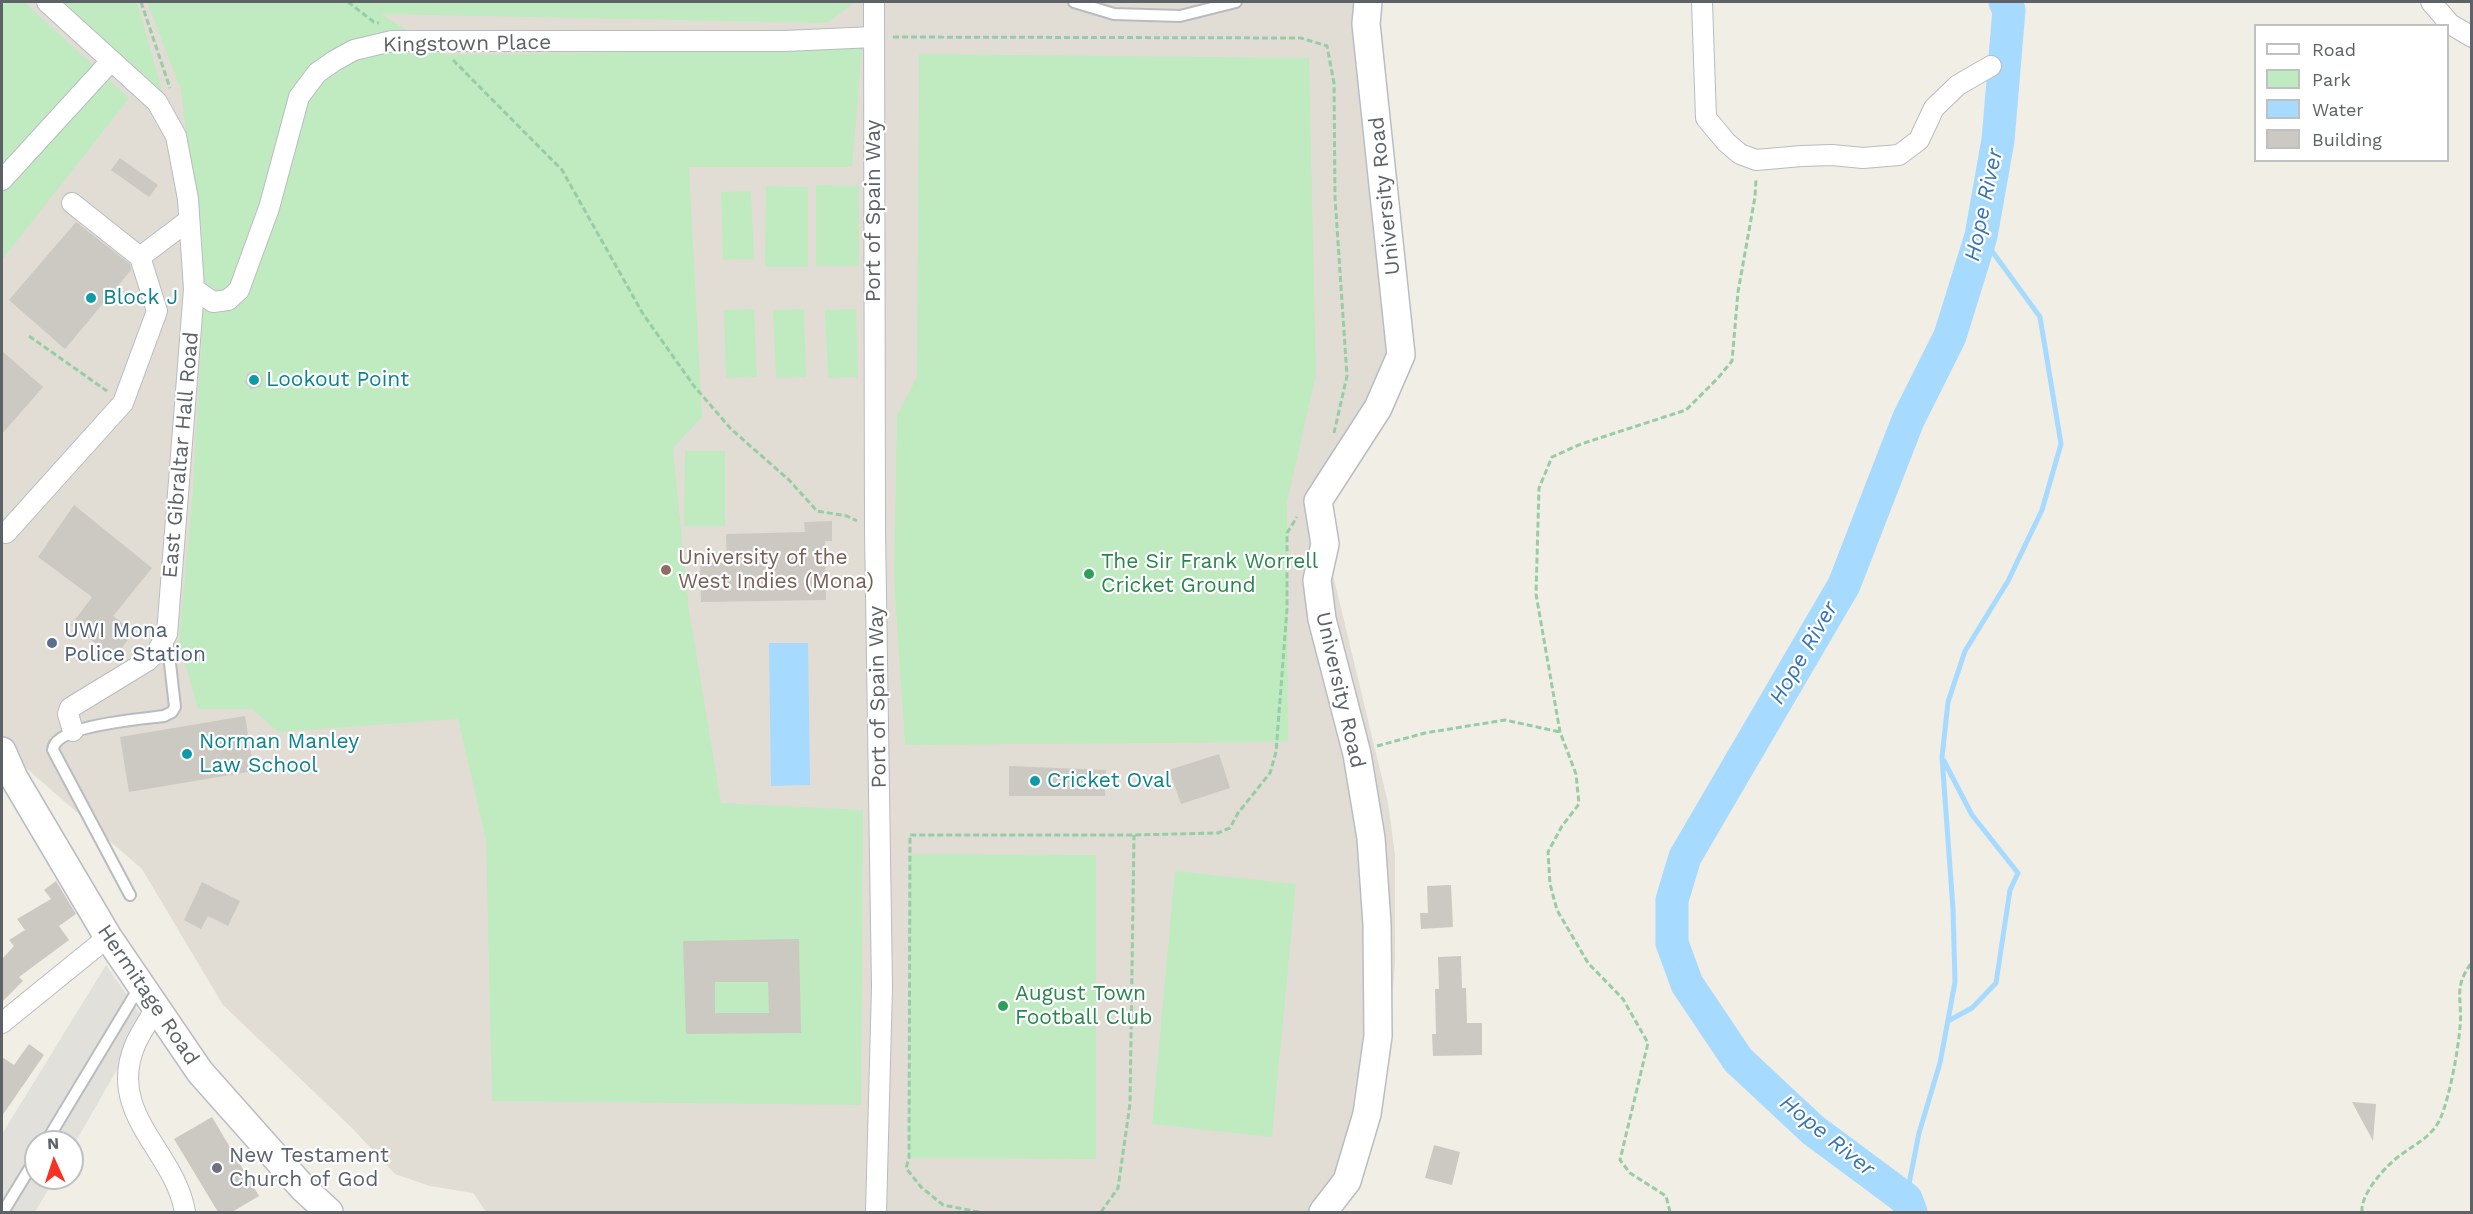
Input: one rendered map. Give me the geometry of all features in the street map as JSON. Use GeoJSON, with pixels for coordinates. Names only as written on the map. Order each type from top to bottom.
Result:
{"type":"FeatureCollection","features":[{"type":"Feature","properties":{"kind":"street","name":"East Gibraltar Hall Road"},"geometry":{"type":"LineString","coordinates":[[47,2],[157,102],[176,136],[188,199],[194,289],[167,634]]}},
{"type":"Feature","properties":{"kind":"street","name":"Port of Spain Way"},"geometry":{"type":"LineString","coordinates":[[874,2],[875,530],[882,987],[876,1212]]}},
{"type":"Feature","properties":{"kind":"street","name":"University Road"},"geometry":{"type":"LineString","coordinates":[[1323,1212],[1347,1181],[1367,1114],[1378,1036],[1377,924],[1371,838],[1357,754],[1322,619],[1317,580],[1325,544],[1318,501],[1378,408],[1401,356],[1366,24],[1368,2]]}},
{"type":"Feature","properties":{"kind":"street"},"geometry":{"type":"LineString","coordinates":[[1702,2],[1706,118],[1726,142],[1740,154],[1756,160],[1802,156],[1832,155],[1863,158],[1899,155],[1919,140],[1934,108],[1958,86],[1991,66]]}},
{"type":"Feature","properties":{"kind":"street"},"geometry":{"type":"LineString","coordinates":[[2431,2],[2450,24],[2472,37]]}},
{"type":"Feature","properties":{"kind":"street","name":"Kingstown Place"},"geometry":{"type":"LineString","coordinates":[[194,289],[213,302],[228,300],[239,290],[269,208],[299,97],[318,73],[354,50],[392,41],[785,41],[874,37]]}},
{"type":"Feature","properties":{"kind":"street"},"geometry":{"type":"LineString","coordinates":[[2,180],[111,61]]}},
{"type":"Feature","properties":{"kind":"street"},"geometry":{"type":"LineString","coordinates":[[6,533],[123,402],[157,311],[140,257],[72,203]]}},
{"type":"Feature","properties":{"kind":"street"},"geometry":{"type":"LineString","coordinates":[[140,257],[189,220]]}},
{"type":"Feature","properties":{"kind":"street"},"geometry":{"type":"LineString","coordinates":[[73,731],[68,714],[70,708],[147,661],[157,652],[167,634]]}},
{"type":"Feature","properties":{"kind":"street","name":"Hermitage Road"},"geometry":{"type":"LineString","coordinates":[[2,751],[8,785],[155,1009],[200,1072],[303,1188],[329,1212]]}},
{"type":"Feature","properties":{"kind":"street"},"geometry":{"type":"LineString","coordinates":[[2,1023],[108,937]]}},
{"type":"Feature","properties":{"kind":"street"},"geometry":{"type":"LineString","coordinates":[[155,1009],[134,1046],[128,1080],[130,1101],[144,1130],[171,1172],[185,1212]]}},
{"type":"Feature","properties":{"kind":"lane"},"geometry":{"type":"LineString","coordinates":[[1074,2],[1114,14],[1180,16],[1236,2]]}},
{"type":"Feature","properties":{"kind":"lane"},"geometry":{"type":"LineString","coordinates":[[130,895],[53,750],[57,740],[73,731],[164,716],[172,712],[174,707],[167,634]]}},
{"type":"Feature","properties":{"kind":"lane"},"geometry":{"type":"LineString","coordinates":[[53,1130],[140,986]]}},
{"type":"Feature","properties":{"kind":"lane"},"geometry":{"type":"LineString","coordinates":[[3,1212],[24,1178]]}},
{"type":"Feature","properties":{"kind":"path"},"geometry":{"type":"LineString","coordinates":[[141,2],[171,90]]}},
{"type":"Feature","properties":{"kind":"path"},"geometry":{"type":"LineString","coordinates":[[874,37],[1301,38],[1327,46],[1334,83],[1335,197],[1347,376],[1333,441]]}},
{"type":"Feature","properties":{"kind":"path"},"geometry":{"type":"LineString","coordinates":[[432,41],[472,78],[562,170],[644,314],[694,386],[731,429],[789,480],[817,511],[847,516],[875,530]]}},
{"type":"Feature","properties":{"kind":"path"},"geometry":{"type":"LineString","coordinates":[[1670,1212],[1666,1196],[1630,1173],[1620,1160],[1648,1043],[1623,999],[1588,963],[1557,910],[1550,884],[1548,852],[1562,826],[1579,804],[1576,774],[1560,732],[1536,594],[1535,559],[1539,488],[1552,457],[1581,444],[1686,410],[1732,361],[1738,292],[1755,197],[1756,160]]}},
{"type":"Feature","properties":{"kind":"path"},"geometry":{"type":"LineString","coordinates":[[29,336],[123,402]]}},
{"type":"Feature","properties":{"kind":"path"},"geometry":{"type":"LineString","coordinates":[[979,1212],[943,1205],[921,1187],[906,1168],[909,1158],[910,835],[1134,835],[1218,833],[1230,828],[1238,813],[1270,773],[1276,752],[1287,609],[1287,533],[1300,513]]}},
{"type":"Feature","properties":{"kind":"path"},"geometry":{"type":"LineString","coordinates":[[1357,754],[1425,733],[1505,720],[1560,732]]}},
{"type":"Feature","properties":{"kind":"path"},"geometry":{"type":"LineString","coordinates":[[1101,1212],[1118,1188],[1130,1104],[1134,835]]}},
{"type":"Feature","properties":{"kind":"path"},"geometry":{"type":"LineString","coordinates":[[2362,1212],[2361,1206],[2367,1192],[2399,1155],[2428,1137],[2441,1118],[2461,1026],[2458,996],[2460,985],[2462,975],[2472,962]]}},
{"type":"Feature","properties":{"kind":"shaded area","name":"University of the West Indies (Mona)"},"geometry":{"type":"Polygon","coordinates":[[[2,2],[1371,2],[1408,325],[1320,521],[1388,803],[1395,855],[1395,963],[1389,1042],[1329,1212],[486,1212],[473,1193],[430,1186],[395,1174],[352,1128],[223,1005],[142,869],[2,747],[2,2]]]}},
{"type":"Feature","properties":{"kind":"shaded area"},"geometry":{"type":"Polygon","coordinates":[[[106,965],[145,1021],[82,1130],[24,1130],[24,1190],[48,1190],[35,1212],[2,1212],[2,1134],[106,965]]]}},
{"type":"Feature","properties":{"kind":"green space"},"geometry":{"type":"Polygon","coordinates":[[[2,2],[24,2],[129,98],[2,260],[2,2]]]}},
{"type":"Feature","properties":{"kind":"green space"},"geometry":{"type":"Polygon","coordinates":[[[61,2],[137,2],[165,101],[61,2]]]}},
{"type":"Feature","properties":{"kind":"green space"},"geometry":{"type":"Polygon","coordinates":[[[147,2],[855,2],[827,23],[381,14],[447,55],[862,48],[852,167],[689,167],[702,417],[673,448],[689,610],[721,803],[863,810],[861,1105],[492,1101],[486,840],[458,719],[278,732],[252,709],[198,709],[179,642],[193,489],[205,279],[181,90],[147,2]]]}},
{"type":"Feature","properties":{"kind":"green space"},"geometry":{"type":"Polygon","coordinates":[[[919,54],[1309,58],[1316,375],[1287,502],[1288,742],[905,745],[894,580],[897,416],[917,377],[919,54]]]}},
{"type":"Feature","properties":{"kind":"green space"},"geometry":{"type":"Polygon","coordinates":[[[816,185],[859,186],[859,266],[816,266],[816,185]]]}},
{"type":"Feature","properties":{"kind":"green space"},"geometry":{"type":"Polygon","coordinates":[[[766,186],[808,187],[808,267],[765,267],[766,186]]]}},
{"type":"Feature","properties":{"kind":"green space"},"geometry":{"type":"Polygon","coordinates":[[[751,191],[754,259],[723,260],[721,192],[751,191]]]}},
{"type":"Feature","properties":{"kind":"green space"},"geometry":{"type":"Polygon","coordinates":[[[754,309],[757,377],[726,378],[724,310],[754,309]]]}},
{"type":"Feature","properties":{"kind":"green space"},"geometry":{"type":"Polygon","coordinates":[[[804,309],[806,377],[776,378],[773,310],[804,309]]]}},
{"type":"Feature","properties":{"kind":"green space"},"geometry":{"type":"Polygon","coordinates":[[[856,309],[858,377],[828,378],[825,310],[856,309]]]}},
{"type":"Feature","properties":{"kind":"green space"},"geometry":{"type":"Polygon","coordinates":[[[685,451],[725,451],[725,526],[684,526],[685,451]]]}},
{"type":"Feature","properties":{"kind":"green space","name":"August Town Football Club"},"geometry":{"type":"Polygon","coordinates":[[[909,854],[1096,855],[1096,1159],[909,1158],[909,854]]]}},
{"type":"Feature","properties":{"kind":"green space"},"geometry":{"type":"Polygon","coordinates":[[[1175,871],[1296,884],[1272,1137],[1152,1124],[1175,871]]]}},
{"type":"Feature","properties":{"kind":"water"},"geometry":{"type":"Polygon","coordinates":[[[769,643],[808,643],[810,785],[771,786],[769,643]]]}},
{"type":"Feature","properties":{"kind":"building"},"geometry":{"type":"Polygon","coordinates":[[[120,158],[158,185],[149,197],[111,170],[120,158]]]}},
{"type":"Feature","properties":{"kind":"building"},"geometry":{"type":"Polygon","coordinates":[[[76,222],[130,264],[131,270],[65,349],[9,300],[76,222]]]}},
{"type":"Feature","properties":{"kind":"building"},"geometry":{"type":"Polygon","coordinates":[[[2,351],[43,387],[2,434],[2,351]]]}},
{"type":"Feature","properties":{"kind":"building","name":"Lookout Point"},"geometry":{"type":"Polygon","coordinates":[[[257,371],[263,379],[260,387],[251,389],[245,382],[248,373],[257,371]]]}},
{"type":"Feature","properties":{"kind":"building"},"geometry":{"type":"Polygon","coordinates":[[[74,505],[152,568],[113,616],[134,632],[115,657],[71,625],[92,597],[38,557],[74,505]]]}},
{"type":"Feature","properties":{"kind":"building"},"geometry":{"type":"Polygon","coordinates":[[[832,521],[832,541],[825,541],[826,600],[701,602],[700,563],[727,563],[726,534],[805,532],[804,522],[832,521]]]}},
{"type":"Feature","properties":{"kind":"building","name":"Norman Manley Law School"},"geometry":{"type":"Polygon","coordinates":[[[245,716],[254,771],[129,792],[120,737],[245,716]]]}},
{"type":"Feature","properties":{"kind":"building"},"geometry":{"type":"Polygon","coordinates":[[[1219,754],[1230,788],[1181,804],[1169,770],[1219,754]]]}},
{"type":"Feature","properties":{"kind":"building"},"geometry":{"type":"Polygon","coordinates":[[[1009,766],[1106,770],[1105,796],[1009,796],[1009,766]]]}},
{"type":"Feature","properties":{"kind":"building"},"geometry":{"type":"Polygon","coordinates":[[[56,881],[76,914],[59,926],[69,940],[19,977],[23,981],[2,1002],[2,959],[14,946],[9,940],[25,930],[17,919],[51,899],[44,890],[56,881]]]}},
{"type":"Feature","properties":{"kind":"building"},"geometry":{"type":"Polygon","coordinates":[[[202,882],[240,901],[228,926],[208,916],[201,929],[184,920],[202,882]]]}},
{"type":"Feature","properties":{"kind":"building"},"geometry":{"type":"Polygon","coordinates":[[[1451,885],[1453,927],[1421,929],[1420,913],[1428,913],[1427,886],[1451,885]]]}},
{"type":"Feature","properties":{"kind":"building"},"geometry":{"type":"Polygon","coordinates":[[[799,939],[801,1033],[686,1034],[683,941],[799,939]],[[715,982],[715,1013],[769,1013],[768,982],[715,982]]]}},
{"type":"Feature","properties":{"kind":"building"},"geometry":{"type":"Polygon","coordinates":[[[1461,956],[1462,988],[1466,988],[1467,1023],[1482,1023],[1482,1055],[1433,1056],[1432,1034],[1436,1034],[1435,989],[1439,989],[1438,957],[1461,956]]]}},
{"type":"Feature","properties":{"kind":"building"},"geometry":{"type":"Polygon","coordinates":[[[29,1044],[44,1055],[2,1116],[2,1057],[14,1065],[29,1044]]]}},
{"type":"Feature","properties":{"kind":"building"},"geometry":{"type":"Polygon","coordinates":[[[2352,1102],[2376,1104],[2373,1141],[2352,1102]]]}},
{"type":"Feature","properties":{"kind":"building","name":"New Testament Church of God"},"geometry":{"type":"Polygon","coordinates":[[[212,1117],[259,1196],[232,1212],[218,1212],[174,1139],[212,1117]]]}},
{"type":"Feature","properties":{"kind":"building"},"geometry":{"type":"Polygon","coordinates":[[[1434,1145],[1460,1152],[1452,1185],[1425,1178],[1434,1145]]]}},
{"type":"Feature","properties":{"kind":"waterway","name":"Hope River"},"geometry":{"type":"LineString","coordinates":[[1911,1212],[1906,1199],[1813,1130],[1738,1060],[1687,984],[1672,943],[1672,900],[1685,857],[1844,585],[1908,420],[1950,336],[1981,236],[1998,140],[2009,10],[2005,2]]}},
{"type":"Feature","properties":{"kind":"waterway"},"geometry":{"type":"LineString","coordinates":[[1906,1199],[1919,1133],[1940,1063],[1955,982],[1953,909],[1942,757],[1948,702],[1965,651],[2008,581],[2042,510],[2061,444],[2040,317],[1981,236]]}},
{"type":"Feature","properties":{"kind":"waterway"},"geometry":{"type":"LineString","coordinates":[[1944,761],[1972,815],[2018,873],[2010,890],[1996,983],[1972,1008],[1948,1021]]}},
{"type":"Feature","properties":{"kind":"place","name":"Block J"},"geometry":{"type":"Point","coordinates":[91,298]}},
{"type":"Feature","properties":{"kind":"place","name":"Lookout Point"},"geometry":{"type":"Point","coordinates":[254,380]}},
{"type":"Feature","properties":{"kind":"place","name":"University of the West Indies (Mona)"},"geometry":{"type":"Point","coordinates":[666,570]}},
{"type":"Feature","properties":{"kind":"place","name":"The Sir Frank Worrell Cricket Ground"},"geometry":{"type":"Point","coordinates":[1089,574]}},
{"type":"Feature","properties":{"kind":"place","name":"UWI Mona Police Station"},"geometry":{"type":"Point","coordinates":[52,643]}},
{"type":"Feature","properties":{"kind":"place","name":"Norman Manley Law School"},"geometry":{"type":"Point","coordinates":[187,754]}},
{"type":"Feature","properties":{"kind":"place","name":"Cricket Oval"},"geometry":{"type":"Point","coordinates":[1035,781]}},
{"type":"Feature","properties":{"kind":"place","name":"August Town Football Club"},"geometry":{"type":"Point","coordinates":[1003,1006]}},
{"type":"Feature","properties":{"kind":"place","name":"New Testament Church of God"},"geometry":{"type":"Point","coordinates":[217,1168]}}]}
